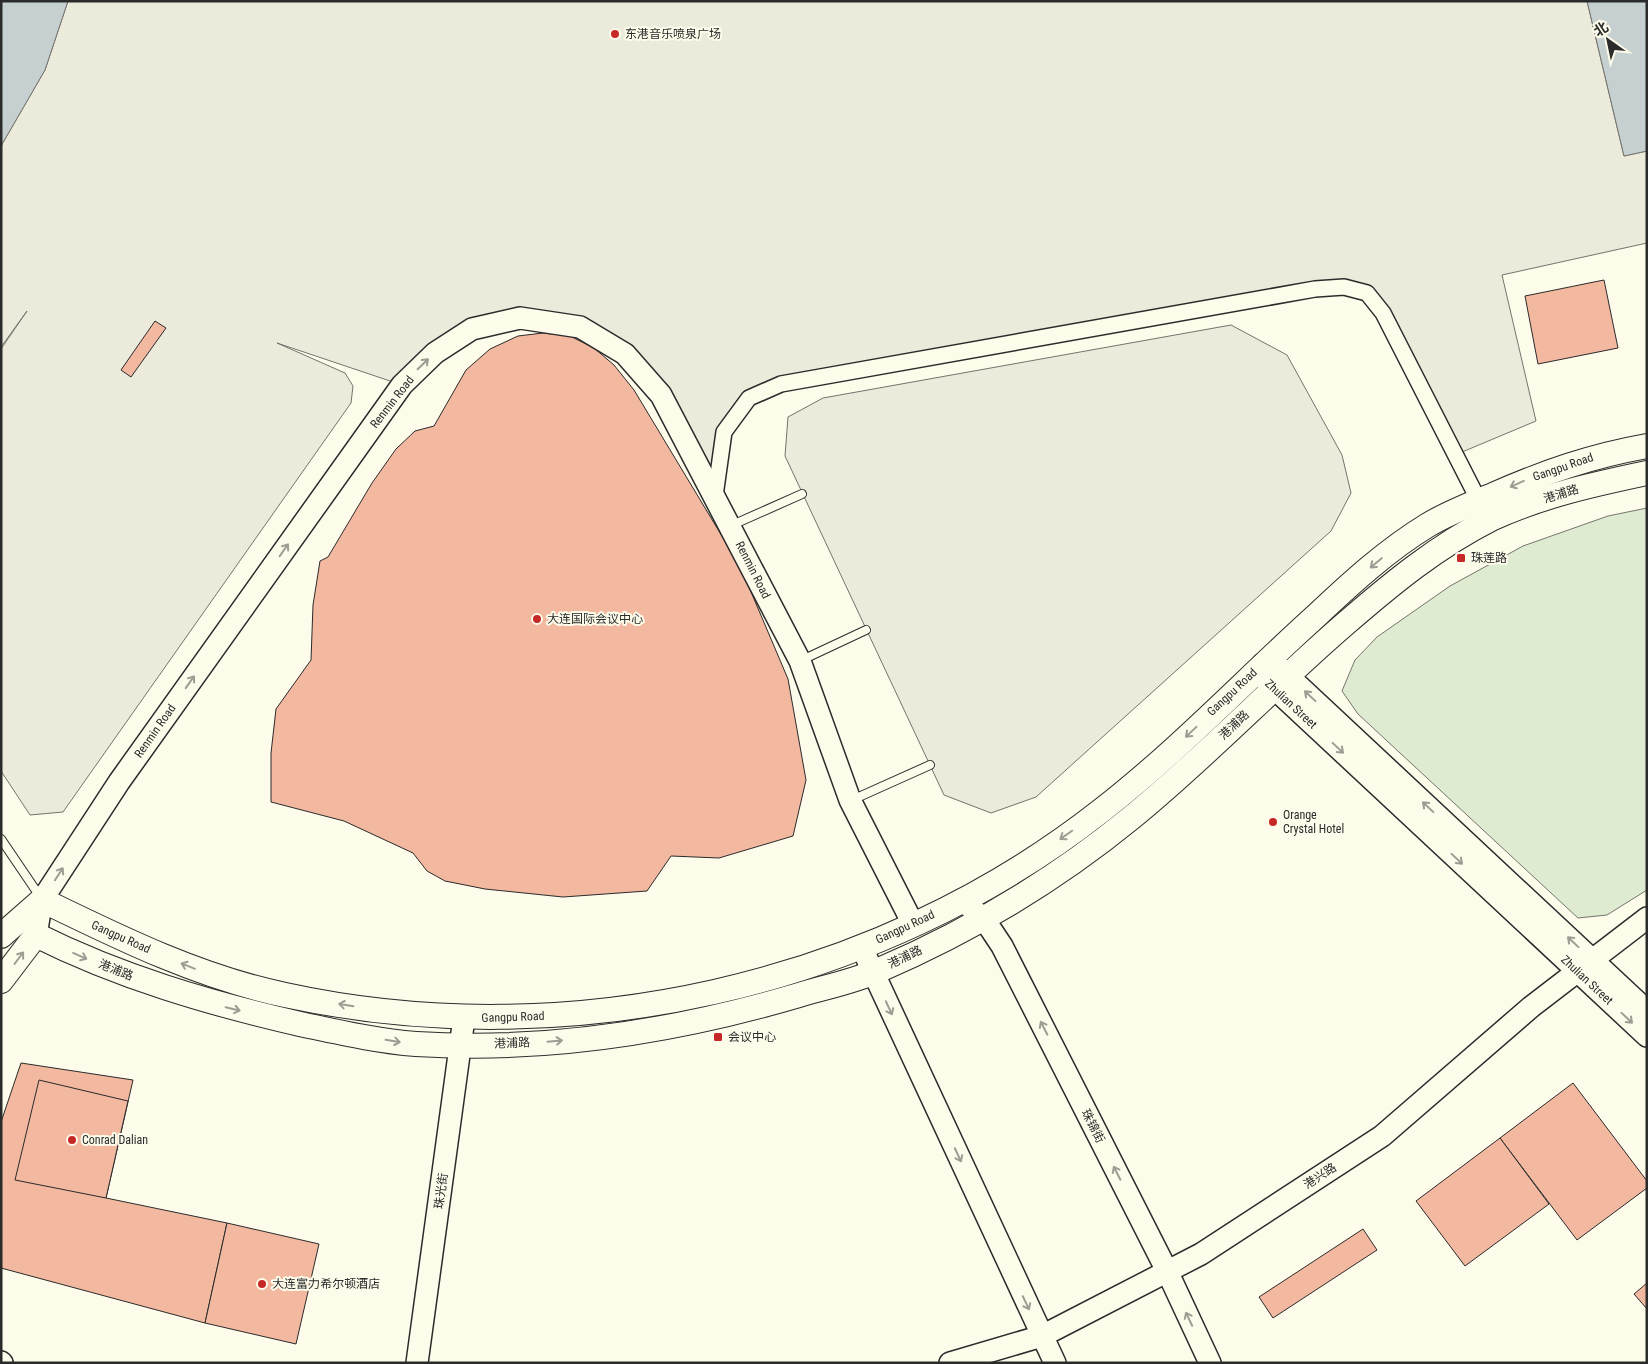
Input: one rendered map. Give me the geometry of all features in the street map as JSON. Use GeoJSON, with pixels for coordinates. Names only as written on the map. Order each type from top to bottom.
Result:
{"type":"FeatureCollection","features":[{"type":"Feature","properties":{"kind":"main road","name":"Renmin Road"},"geometry":{"type":"LineString","coordinates":[[36,935],[42,900],[119,782],[402,385],[435,353],[472,329],[520,318],[580,327],[625,354],[661,394],[800,661],[850,800],[913,924]]}},
{"type":"Feature","properties":{"kind":"main road","name":"Gangpu Road"},"geometry":{"type":"LineString","coordinates":[[42,900],[141,947],[206,973],[284,995],[402,1014],[464,1018],[515,1018],[650,1004],[737,987],[807,968],[862,948],[962,900],[1043,852],[1103,810],[1390,551],[1430,524],[1548,471],[1601,454],[1647,446]]}},
{"type":"Feature","properties":{"kind":"main road","name":"港浦路"},"geometry":{"type":"LineString","coordinates":[[36,935],[136,978],[228,1008],[330,1030],[411,1044],[461,1045],[550,1041],[655,1028],[761,1006],[873,973],[984,919],[1042,883],[1130,819],[1389,585],[1441,549],[1492,519],[1556,495],[1647,473]]}},
{"type":"Feature","properties":{"kind":"main road","name":"Zhulian Street"},"geometry":{"type":"LineString","coordinates":[[1263,664],[1260,675],[1281,682],[1585,966],[1647,1036]]}},
{"type":"Feature","properties":{"kind":"main road"},"geometry":{"type":"LineString","coordinates":[[1,936],[42,900]]}},
{"type":"Feature","properties":{"kind":"main road","name":"珠锦街"},"geometry":{"type":"LineString","coordinates":[[962,900],[984,919],[1002,946],[1168,1273],[1210,1363]]}},
{"type":"Feature","properties":{"kind":"main road","name":"港兴路"},"geometry":{"type":"LineString","coordinates":[[950,1363],[1042,1336],[1168,1273],[1201,1254],[1382,1136],[1532,1007],[1647,918]]}},
{"type":"Feature","properties":{"kind":"main road"},"geometry":{"type":"LineString","coordinates":[[1,981],[36,935]]}},
{"type":"Feature","properties":{"kind":"main road"},"geometry":{"type":"LineString","coordinates":[[862,948],[1055,1363]]}},
{"type":"Feature","properties":{"kind":"main road","name":"Zhulian Street"},"geometry":{"type":"LineString","coordinates":[[1585,966],[1647,1011]]}},
{"type":"Feature","properties":{"kind":"main road","name":"珠光街"},"geometry":{"type":"LineString","coordinates":[[417,1363],[464,1018]]}},
{"type":"Feature","properties":{"kind":"street"},"geometry":{"type":"LineString","coordinates":[[715,496],[724,432],[749,398],[781,384],[1315,289],[1344,287],[1367,294],[1383,313],[1479,501]]}},
{"type":"Feature","properties":{"kind":"lane"},"geometry":{"type":"LineString","coordinates":[[730,526],[802,494]]}},
{"type":"Feature","properties":{"kind":"lane"},"geometry":{"type":"LineString","coordinates":[[800,661],[866,630]]}},
{"type":"Feature","properties":{"kind":"lane"},"geometry":{"type":"LineString","coordinates":[[850,800],[930,765]]}},
{"type":"Feature","properties":{"kind":"lane"},"geometry":{"type":"LineString","coordinates":[[1,838],[42,900]]}},
{"type":"Feature","properties":{"kind":"green space"},"geometry":{"type":"Polygon","coordinates":[[[1647,508],[1647,890],[1607,915],[1578,918],[1358,714],[1342,691],[1355,660],[1377,637],[1450,586],[1523,546],[1608,516],[1647,508]]]}},
{"type":"Feature","properties":{"kind":"shaded area"},"geometry":{"type":"Polygon","coordinates":[[[1,1],[68,1],[45,70],[1,146],[1,1]]]}},
{"type":"Feature","properties":{"kind":"shaded area"},"geometry":{"type":"Polygon","coordinates":[[[68,1],[1587,1],[1624,156],[1647,151],[1647,243],[1502,275],[1536,421],[1455,455],[1367,293],[1344,287],[781,384],[749,398],[724,432],[715,496],[661,394],[580,327],[472,329],[402,385],[277,343],[345,373],[353,386],[351,403],[63,812],[30,815],[1,771],[1,349],[27,311],[1,347],[1,146],[45,70],[68,1]]]}},
{"type":"Feature","properties":{"kind":"shaded area"},"geometry":{"type":"Polygon","coordinates":[[[1587,1],[1647,1],[1647,151],[1624,156],[1587,1]]]}},
{"type":"Feature","properties":{"kind":"shaded area"},"geometry":{"type":"Polygon","coordinates":[[[1231,325],[1287,355],[1342,455],[1351,493],[1331,531],[1036,797],[991,813],[944,795],[785,456],[788,417],[823,398],[1231,325]]]}},
{"type":"Feature","properties":{"kind":"building"},"geometry":{"type":"Polygon","coordinates":[[[1604,280],[1618,348],[1538,364],[1525,296],[1604,280]]]}},
{"type":"Feature","properties":{"kind":"building"},"geometry":{"type":"Polygon","coordinates":[[[155,321],[166,328],[131,377],[121,370],[155,321]]]}},
{"type":"Feature","properties":{"kind":"building","name":"大连国际会议中心"},"geometry":{"type":"Polygon","coordinates":[[[543,333],[570,336],[594,348],[614,365],[634,390],[740,566],[788,679],[806,780],[793,836],[719,858],[671,856],[647,891],[563,897],[485,889],[445,881],[427,871],[413,853],[344,821],[271,802],[271,753],[276,709],[311,660],[313,605],[320,561],[328,557],[372,483],[396,449],[415,431],[434,426],[466,370],[490,349],[518,336],[543,333]]]}},
{"type":"Feature","properties":{"kind":"building"},"geometry":{"type":"Polygon","coordinates":[[[21,1063],[133,1080],[106,1198],[227,1223],[205,1323],[1,1268],[1,1122],[21,1063]]]}},
{"type":"Feature","properties":{"kind":"building","name":"Conrad Dalian"},"geometry":{"type":"Polygon","coordinates":[[[39,1080],[128,1101],[106,1198],[15,1180],[39,1080]]]}},
{"type":"Feature","properties":{"kind":"building"},"geometry":{"type":"Polygon","coordinates":[[[1573,1083],[1647,1181],[1647,1188],[1577,1240],[1500,1138],[1573,1083]]]}},
{"type":"Feature","properties":{"kind":"building"},"geometry":{"type":"Polygon","coordinates":[[[1500,1138],[1549,1204],[1465,1266],[1416,1201],[1500,1138]]]}},
{"type":"Feature","properties":{"kind":"building","name":"大连富力希尔顿酒店"},"geometry":{"type":"Polygon","coordinates":[[[227,1223],[319,1244],[296,1344],[205,1323],[227,1223]]]}},
{"type":"Feature","properties":{"kind":"building"},"geometry":{"type":"Polygon","coordinates":[[[1363,1229],[1377,1250],[1273,1318],[1259,1297],[1363,1229]]]}},
{"type":"Feature","properties":{"kind":"building"},"geometry":{"type":"Polygon","coordinates":[[[1647,1283],[1647,1309],[1634,1294],[1647,1283]]]}},
{"type":"Feature","properties":{"kind":"place","name":"东港音乐喷泉广场"},"geometry":{"type":"Point","coordinates":[615,34]}},
{"type":"Feature","properties":{"kind":"place","name":"珠莲路"},"geometry":{"type":"Point","coordinates":[1461,558]}},
{"type":"Feature","properties":{"kind":"place","name":"大连国际会议中心"},"geometry":{"type":"Point","coordinates":[537,619]}},
{"type":"Feature","properties":{"kind":"place","name":"Orange Crystal Hotel"},"geometry":{"type":"Point","coordinates":[1273,822]}},
{"type":"Feature","properties":{"kind":"place","name":"会议中心"},"geometry":{"type":"Point","coordinates":[718,1037]}},
{"type":"Feature","properties":{"kind":"place","name":"Conrad Dalian"},"geometry":{"type":"Point","coordinates":[72,1140]}},
{"type":"Feature","properties":{"kind":"place","name":"大连富力希尔顿酒店"},"geometry":{"type":"Point","coordinates":[262,1284]}}]}
